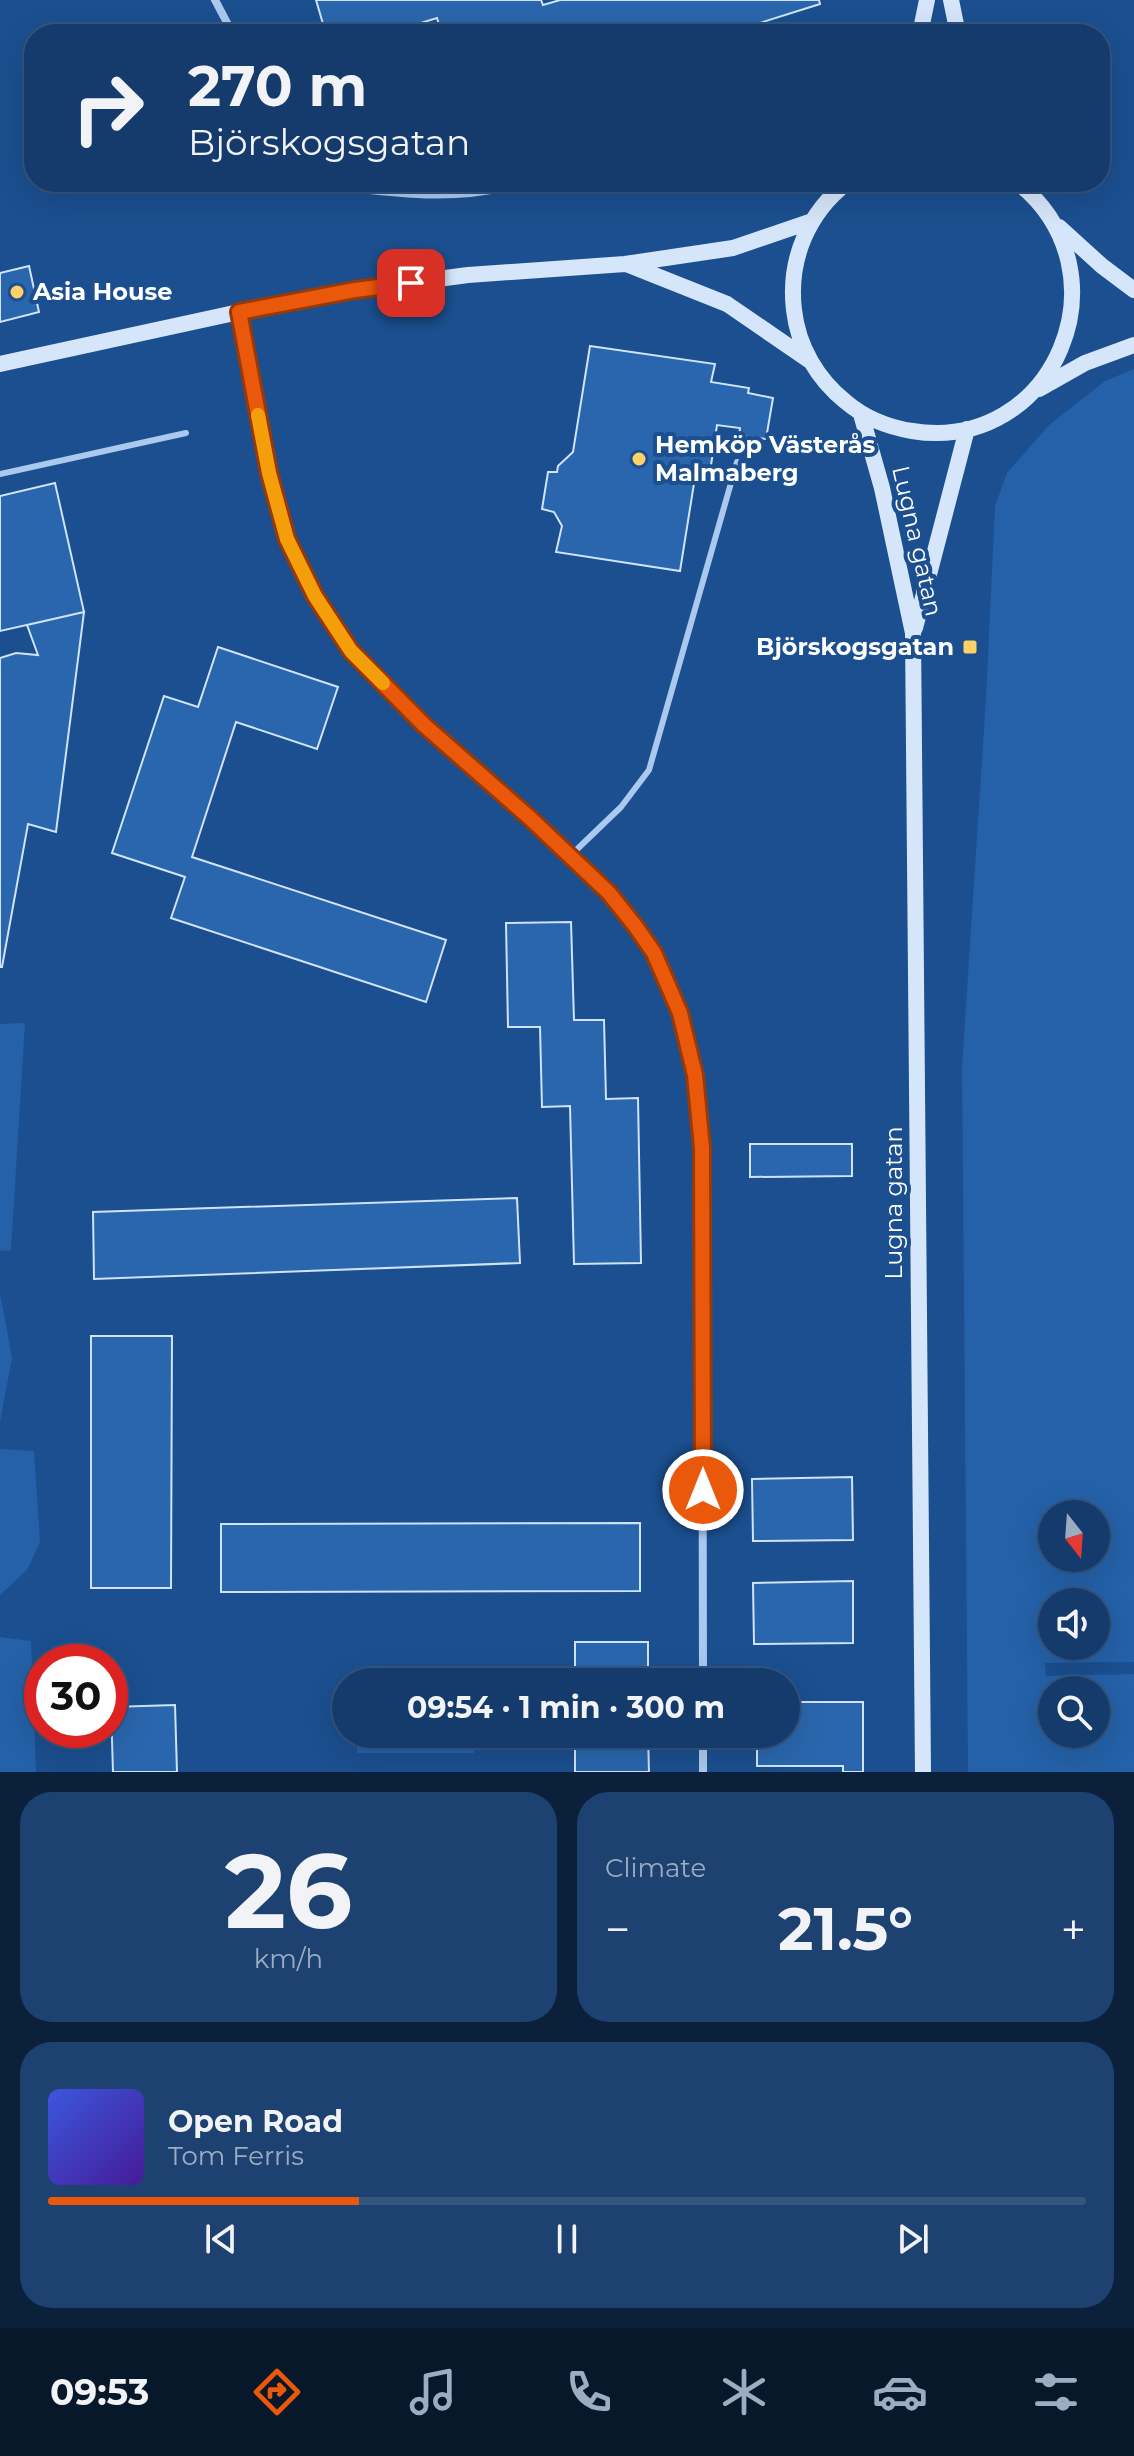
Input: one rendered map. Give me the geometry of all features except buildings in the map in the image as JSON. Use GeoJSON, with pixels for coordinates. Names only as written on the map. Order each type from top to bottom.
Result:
{"type":"FeatureCollection","features":[{"type":"Feature","properties":{"kind":"main road"},"geometry":{"type":"LineString","coordinates":[[922,24],[927,0]]}},
{"type":"Feature","properties":{"kind":"main road"},"geometry":{"type":"LineString","coordinates":[[951,0],[956,24]]}},
{"type":"Feature","properties":{"kind":"main road"},"geometry":{"type":"LineString","coordinates":[[835,192],[812,221],[797,254],[792,291],[796,327],[810,361],[832,391],[861,414],[894,428],[931,434],[967,429],[1001,416],[1031,394],[1085,363],[1134,345]]}},
{"type":"Feature","properties":{"kind":"main road"},"geometry":{"type":"LineString","coordinates":[[1030,192],[1055,224],[1134,290]]}},
{"type":"Feature","properties":{"kind":"main road"},"geometry":{"type":"LineString","coordinates":[[0,364],[355,290],[468,275],[625,264],[733,248],[812,221]]}},
{"type":"Feature","properties":{"kind":"main road"},"geometry":{"type":"LineString","coordinates":[[1031,394],[1054,365],[1068,331],[1073,295],[1069,259],[1055,224]]}},
{"type":"Feature","properties":{"kind":"main road"},"geometry":{"type":"LineString","coordinates":[[625,264],[727,304],[810,361]]}},
{"type":"Feature","properties":{"kind":"main road","name":"Lugna gatan"},"geometry":{"type":"LineString","coordinates":[[861,414],[882,488],[913,633],[923,1772]]}},
{"type":"Feature","properties":{"kind":"main road","name":"Lugna gatan"},"geometry":{"type":"LineString","coordinates":[[913,633],[967,429]]}},
{"type":"Feature","properties":{"kind":"street"},"geometry":{"type":"LineString","coordinates":[[215,0],[228,24]]}},
{"type":"Feature","properties":{"kind":"street"},"geometry":{"type":"LineString","coordinates":[[385,192],[452,196],[473,192]]}},
{"type":"Feature","properties":{"kind":"street"},"geometry":{"type":"LineString","coordinates":[[239,312],[269,473],[287,539],[315,596],[351,651],[424,725],[609,893],[654,953],[680,1013],[695,1075],[702,1148],[703,1668]]}},
{"type":"Feature","properties":{"kind":"street"},"geometry":{"type":"LineString","coordinates":[[703,1748],[703,1772]]}},
{"type":"Feature","properties":{"kind":"lane"},"geometry":{"type":"LineString","coordinates":[[0,474],[186,433]]}},
{"type":"Feature","properties":{"kind":"lane"},"geometry":{"type":"LineString","coordinates":[[570,856],[621,807],[649,770],[737,462]]}},
{"type":"Feature","properties":{"kind":"shaded area"},"geometry":{"type":"Polygon","coordinates":[[[1134,369],[1134,1662],[1045,1663],[1046,1676],[1134,1674],[1134,1772],[968,1772],[962,1067],[995,506],[1007,473],[1049,425],[1105,381],[1134,369]]]}},
{"type":"Feature","properties":{"kind":"shaded area"},"geometry":{"type":"Polygon","coordinates":[[[25,1023],[11,1250],[0,1251],[0,1024],[25,1023]]]}},
{"type":"Feature","properties":{"kind":"shaded area"},"geometry":{"type":"Polygon","coordinates":[[[0,1293],[12,1358],[0,1422],[0,1293]]]}},
{"type":"Feature","properties":{"kind":"shaded area"},"geometry":{"type":"Polygon","coordinates":[[[0,1449],[34,1451],[40,1542],[27,1570],[0,1595],[0,1449]]]}},
{"type":"Feature","properties":{"kind":"shaded area"},"geometry":{"type":"Polygon","coordinates":[[[0,1637],[31,1641],[31,1644],[24,1644],[24,1748],[35,1748],[36,1772],[0,1772],[0,1637]]]}},
{"type":"Feature","properties":{"kind":"shaded area"},"geometry":{"type":"Polygon","coordinates":[[[357,1748],[474,1748],[474,1753],[357,1753],[357,1748]]]}},
{"type":"Feature","properties":{"kind":"slow traffic"},"geometry":{"type":"LineString","coordinates":[[258,415],[269,473],[287,539],[315,596],[351,651],[383,683]]}},
{"type":"Feature","properties":{"kind":"place","name":"Asia House"},"geometry":{"type":"Point","coordinates":[17,292]}},
{"type":"Feature","properties":{"kind":"place","name":"Hemköp Västerås Malmaberg"},"geometry":{"type":"Point","coordinates":[639,459]}},
{"type":"Feature","properties":{"kind":"place","name":"Björskogsgatan"},"geometry":{"type":"Point","coordinates":[970,647]}},
{"type":"Feature","properties":{"kind":"route"},"geometry":{"type":"LineString","coordinates":[[411,283],[355,290],[239,312],[269,473],[287,539],[315,596],[351,651],[424,725],[609,893],[654,953],[680,1013],[695,1075],[702,1148],[703,1490]]}}]}
